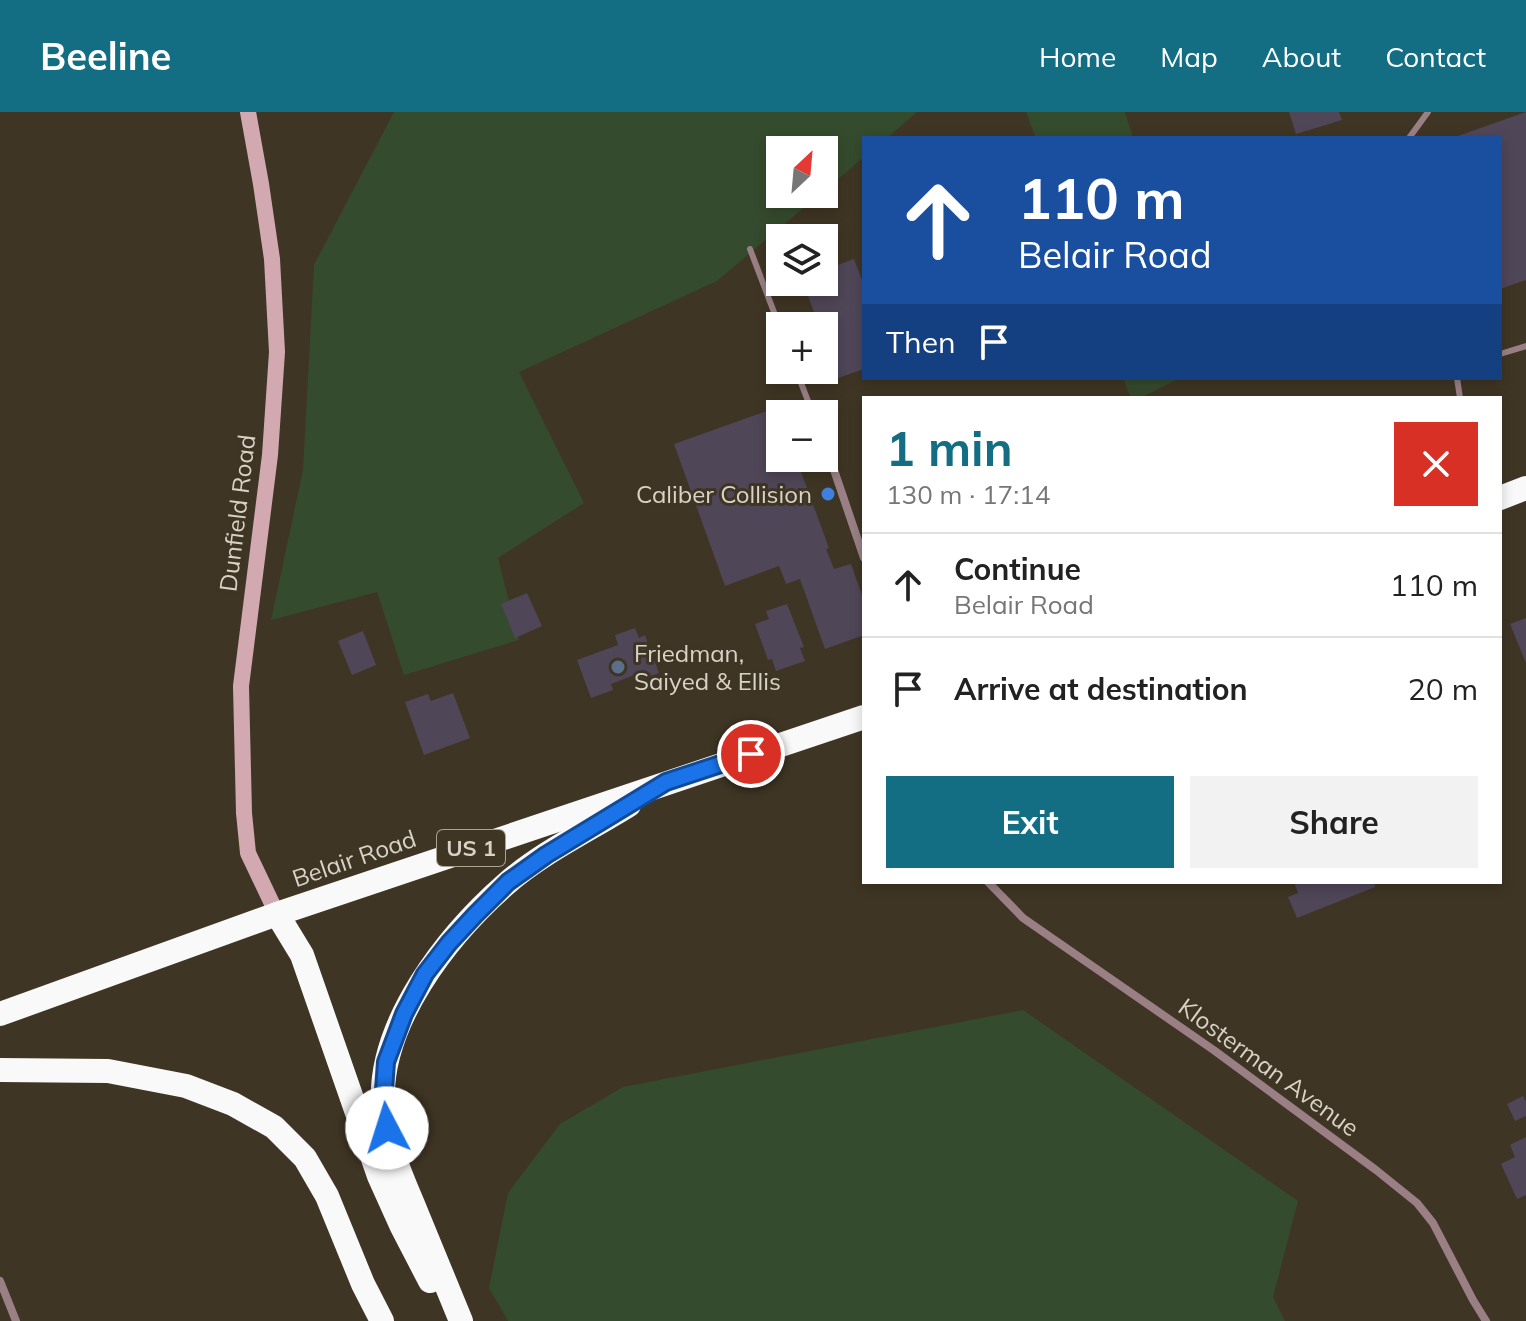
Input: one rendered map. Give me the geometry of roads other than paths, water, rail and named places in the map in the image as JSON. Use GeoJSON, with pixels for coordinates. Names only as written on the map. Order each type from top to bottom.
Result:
{"type":"FeatureCollection","features":[{"type":"Feature","properties":{"kind":"highway"},"geometry":{"type":"LineString","coordinates":[[1502,497],[1526,488]]}},
{"type":"Feature","properties":{"kind":"highway","name":"Belair Road"},"geometry":{"type":"LineString","coordinates":[[0,1014],[277,914],[862,718]]}},
{"type":"Feature","properties":{"kind":"highway"},"geometry":{"type":"LineString","coordinates":[[461,1321],[391,1151],[383,1104],[386,1062],[404,1014],[425,974],[449,943],[508,882],[546,855],[666,782]]}},
{"type":"Feature","properties":{"kind":"highway"},"geometry":{"type":"LineString","coordinates":[[277,914],[302,955],[379,1176],[402,1227],[453,1321]]}},
{"type":"Feature","properties":{"kind":"highway"},"geometry":{"type":"LineString","coordinates":[[0,1070],[108,1071],[186,1086],[233,1104],[274,1127],[305,1158],[327,1196],[363,1284],[382,1321]]}},
{"type":"Feature","properties":{"kind":"street","name":"Dunfield Road"},"geometry":{"type":"LineString","coordinates":[[248,112],[272,259],[277,352],[270,455],[241,686],[244,813],[248,853],[277,914]]}},
{"type":"Feature","properties":{"kind":"street"},"geometry":{"type":"LineString","coordinates":[[835,472],[862,552]]}},
{"type":"Feature","properties":{"kind":"street","name":"Klosterman Avenue"},"geometry":{"type":"LineString","coordinates":[[990,884],[1023,918],[1215,1051],[1417,1203],[1433,1223],[1486,1321]]}},
{"type":"Feature","properties":{"kind":"street"},"geometry":{"type":"LineString","coordinates":[[0,1281],[16,1321]]}},
{"type":"Feature","properties":{"kind":"lane"},"geometry":{"type":"LineString","coordinates":[[1410,136],[1428,112]]}},
{"type":"Feature","properties":{"kind":"lane"},"geometry":{"type":"LineString","coordinates":[[750,249],[774,312]]}},
{"type":"Feature","properties":{"kind":"lane"},"geometry":{"type":"LineString","coordinates":[[1502,353],[1526,346]]}},
{"type":"Feature","properties":{"kind":"place","name":"Caliber Collision"},"geometry":{"type":"Point","coordinates":[828,494]}},
{"type":"Feature","properties":{"kind":"place","name":"Friedman, Saiyed & Ellis"},"geometry":{"type":"Point","coordinates":[618,667]}}]}
